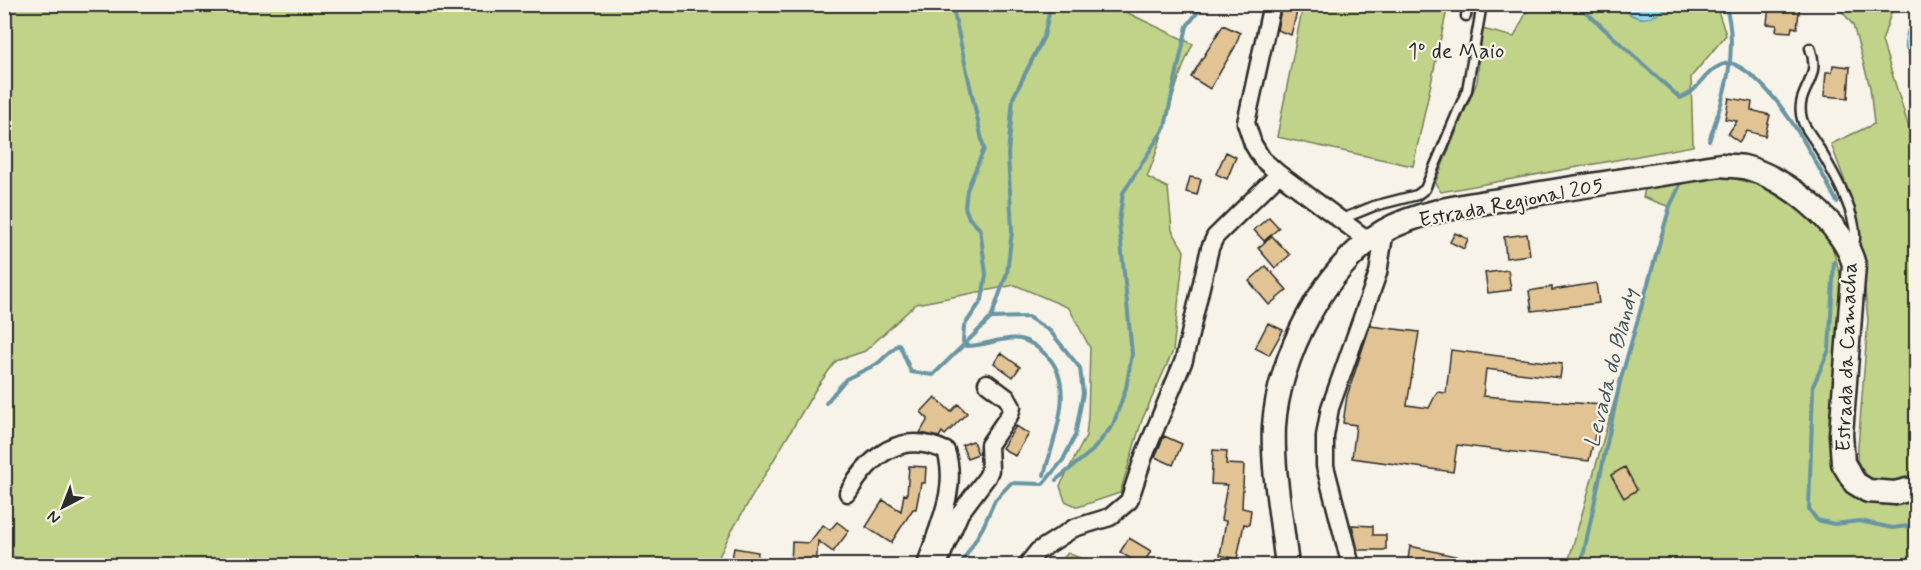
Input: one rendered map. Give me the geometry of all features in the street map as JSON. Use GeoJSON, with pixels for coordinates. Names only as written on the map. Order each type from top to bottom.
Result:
{"type":"FeatureCollection","features":[{"type":"Feature","properties":{"kind":"main road","name":"Estrada da Camacha"},"geometry":{"type":"LineString","coordinates":[[1721,165],[1743,167],[1760,173],[1786,188],[1834,227],[1851,255],[1854,279],[1841,434],[1843,463],[1855,483],[1868,490],[1895,493],[1917,488]]}},
{"type":"Feature","properties":{"kind":"main road","name":"Estrada Regional 205"},"geometry":{"type":"LineString","coordinates":[[1287,566],[1274,426],[1285,369],[1302,326],[1354,253],[1377,236],[1434,213],[1494,201],[1721,165]]}},
{"type":"Feature","properties":{"kind":"street"},"geometry":{"type":"LineString","coordinates":[[1272,4],[1246,123],[1252,144],[1262,159],[1279,174],[1342,219],[1377,236],[1378,273],[1330,408],[1325,436],[1325,466],[1351,566]]}},
{"type":"Feature","properties":{"kind":"street"},"geometry":{"type":"LineString","coordinates":[[1026,566],[1038,551],[1074,528],[1110,517],[1129,501],[1144,456],[1184,360],[1212,242],[1225,225],[1279,174]]}},
{"type":"Feature","properties":{"kind":"street"},"geometry":{"type":"LineString","coordinates":[[937,566],[960,513],[987,477],[990,470],[989,445],[1010,414],[1012,407],[1007,398],[987,382]]}},
{"type":"Feature","properties":{"kind":"street"},"geometry":{"type":"LineString","coordinates":[[849,493],[862,469],[880,453],[895,446],[933,445],[946,452],[950,464],[949,498],[933,539],[926,566]]}},
{"type":"Feature","properties":{"kind":"lane"},"geometry":{"type":"LineString","coordinates":[[1466,16],[1468,4]]}},
{"type":"Feature","properties":{"kind":"lane"},"geometry":{"type":"LineString","coordinates":[[1342,219],[1374,206],[1417,195],[1425,189],[1467,90],[1482,4]]}},
{"type":"Feature","properties":{"kind":"lane"},"geometry":{"type":"LineString","coordinates":[[1810,48],[1815,66],[1801,102],[1802,121],[1852,214],[1856,243],[1851,255]]}},
{"type":"Feature","properties":{"kind":"green space"},"geometry":{"type":"Polygon","coordinates":[[[4,5],[1118,5],[1130,14],[1193,44],[1180,76],[1147,177],[1168,188],[1172,230],[1184,251],[1173,351],[1142,420],[1120,493],[1078,507],[1065,501],[1060,486],[1086,436],[1090,348],[1069,308],[1015,285],[916,304],[865,351],[836,361],[817,387],[731,532],[715,565],[69,566],[5,555],[4,5]]]}},
{"type":"Feature","properties":{"kind":"green space"},"geometry":{"type":"Polygon","coordinates":[[[1303,5],[1448,5],[1413,166],[1277,137],[1303,5]]]}},
{"type":"Feature","properties":{"kind":"green space"},"geometry":{"type":"Polygon","coordinates":[[[1530,5],[1716,5],[1726,35],[1691,77],[1693,146],[1441,192],[1435,183],[1477,82],[1482,29],[1514,37],[1530,5]]]}},
{"type":"Feature","properties":{"kind":"green space"},"geometry":{"type":"Polygon","coordinates":[[[1837,5],[1901,5],[1892,10],[1882,41],[1909,128],[1916,130],[1916,482],[1900,489],[1869,477],[1857,460],[1868,320],[1857,214],[1831,144],[1874,124],[1870,87],[1853,25],[1837,5]]]}},
{"type":"Feature","properties":{"kind":"green space"},"geometry":{"type":"Polygon","coordinates":[[[1726,176],[1767,188],[1826,226],[1842,280],[1841,477],[1916,505],[1916,565],[1567,566],[1670,207],[1643,197],[1647,181],[1726,176]]]}},
{"type":"Feature","properties":{"kind":"green space"},"geometry":{"type":"Polygon","coordinates":[[[1068,553],[1096,565],[1057,565],[1068,553]]]}},
{"type":"Feature","properties":{"kind":"water"},"geometry":{"type":"Polygon","coordinates":[[[1621,5],[1668,5],[1657,15],[1644,18],[1632,15],[1621,5]]]}},
{"type":"Feature","properties":{"kind":"water"},"geometry":{"type":"Polygon","coordinates":[[[1916,19],[1916,63],[1908,52],[1905,41],[1911,24],[1916,19]]]}},
{"type":"Feature","properties":{"kind":"building"},"geometry":{"type":"Polygon","coordinates":[[[1282,4],[1299,4],[1291,35],[1277,30],[1282,4]]]}},
{"type":"Feature","properties":{"kind":"building"},"geometry":{"type":"Polygon","coordinates":[[[1769,4],[1800,4],[1797,28],[1792,27],[1791,32],[1776,31],[1777,25],[1767,24],[1769,4]]]}},
{"type":"Feature","properties":{"kind":"building"},"geometry":{"type":"Polygon","coordinates":[[[1223,25],[1240,33],[1235,47],[1210,89],[1191,77],[1223,25]]]}},
{"type":"Feature","properties":{"kind":"building"},"geometry":{"type":"Polygon","coordinates":[[[1833,65],[1850,67],[1848,98],[1824,96],[1826,72],[1832,72],[1833,65]]]}},
{"type":"Feature","properties":{"kind":"building"},"geometry":{"type":"Polygon","coordinates":[[[1729,98],[1752,102],[1751,110],[1770,115],[1765,136],[1747,131],[1739,142],[1728,134],[1737,121],[1725,119],[1729,98]]]}},
{"type":"Feature","properties":{"kind":"building"},"geometry":{"type":"Polygon","coordinates":[[[1226,152],[1236,157],[1227,179],[1216,174],[1226,152]]]}},
{"type":"Feature","properties":{"kind":"building"},"geometry":{"type":"Polygon","coordinates":[[[1190,177],[1201,179],[1197,195],[1186,192],[1190,177]]]}},
{"type":"Feature","properties":{"kind":"building"},"geometry":{"type":"Polygon","coordinates":[[[1269,217],[1279,228],[1264,241],[1254,230],[1269,217]]]}},
{"type":"Feature","properties":{"kind":"building"},"geometry":{"type":"Polygon","coordinates":[[[1455,233],[1468,239],[1464,249],[1450,242],[1455,233]]]}},
{"type":"Feature","properties":{"kind":"building"},"geometry":{"type":"Polygon","coordinates":[[[1527,234],[1530,255],[1506,258],[1504,237],[1527,234]]]}},
{"type":"Feature","properties":{"kind":"building"},"geometry":{"type":"Polygon","coordinates":[[[1272,236],[1290,255],[1275,268],[1258,248],[1272,236]]]}},
{"type":"Feature","properties":{"kind":"building"},"geometry":{"type":"Polygon","coordinates":[[[1266,266],[1287,290],[1269,305],[1249,281],[1266,266]]]}},
{"type":"Feature","properties":{"kind":"building"},"geometry":{"type":"Polygon","coordinates":[[[1508,270],[1511,290],[1488,293],[1485,273],[1508,270]]]}},
{"type":"Feature","properties":{"kind":"building"},"geometry":{"type":"Polygon","coordinates":[[[1596,283],[1599,303],[1532,311],[1529,291],[1596,283]]]}},
{"type":"Feature","properties":{"kind":"building"},"geometry":{"type":"Polygon","coordinates":[[[1268,323],[1283,330],[1269,355],[1255,348],[1268,323]]]}},
{"type":"Feature","properties":{"kind":"building"},"geometry":{"type":"Polygon","coordinates":[[[1370,326],[1419,332],[1407,405],[1429,408],[1437,392],[1446,393],[1451,350],[1562,364],[1560,378],[1486,369],[1483,396],[1602,405],[1589,461],[1457,445],[1453,472],[1352,458],[1356,425],[1343,423],[1347,396],[1370,326]]]}},
{"type":"Feature","properties":{"kind":"building"},"geometry":{"type":"Polygon","coordinates":[[[1001,353],[1020,367],[1013,377],[994,363],[1001,353]]]}},
{"type":"Feature","properties":{"kind":"building"},"geometry":{"type":"Polygon","coordinates":[[[935,397],[951,412],[958,404],[967,413],[945,435],[942,432],[939,437],[920,433],[928,419],[921,412],[935,397]]]}},
{"type":"Feature","properties":{"kind":"building"},"geometry":{"type":"Polygon","coordinates":[[[1016,426],[1029,434],[1015,456],[1002,448],[1016,426]]]}},
{"type":"Feature","properties":{"kind":"building"},"geometry":{"type":"Polygon","coordinates":[[[1164,436],[1182,444],[1173,465],[1155,457],[1164,436]]]}},
{"type":"Feature","properties":{"kind":"building"},"geometry":{"type":"Polygon","coordinates":[[[973,441],[978,454],[967,458],[962,445],[973,441]]]}},
{"type":"Feature","properties":{"kind":"building"},"geometry":{"type":"Polygon","coordinates":[[[1213,450],[1227,451],[1226,464],[1244,465],[1242,508],[1251,510],[1249,525],[1244,524],[1237,559],[1220,555],[1226,521],[1221,520],[1227,485],[1211,484],[1213,450]]]}},
{"type":"Feature","properties":{"kind":"building"},"geometry":{"type":"Polygon","coordinates":[[[909,466],[926,467],[925,483],[921,483],[916,509],[913,509],[891,543],[866,527],[883,500],[901,511],[904,494],[907,495],[909,466]]]}},
{"type":"Feature","properties":{"kind":"building"},"geometry":{"type":"Polygon","coordinates":[[[1625,467],[1637,490],[1624,498],[1611,475],[1625,467]]]}},
{"type":"Feature","properties":{"kind":"building"},"geometry":{"type":"Polygon","coordinates":[[[837,522],[849,531],[833,552],[818,541],[816,566],[791,566],[792,542],[809,543],[823,525],[830,530],[837,522]]]}},
{"type":"Feature","properties":{"kind":"building"},"geometry":{"type":"Polygon","coordinates":[[[1352,525],[1373,526],[1373,535],[1386,535],[1386,550],[1358,550],[1352,525]]]}},
{"type":"Feature","properties":{"kind":"building"},"geometry":{"type":"Polygon","coordinates":[[[1129,538],[1151,551],[1142,566],[1120,552],[1129,538]]]}},
{"type":"Feature","properties":{"kind":"building"},"geometry":{"type":"Polygon","coordinates":[[[1410,546],[1477,561],[1476,566],[1407,566],[1410,546]]]}},
{"type":"Feature","properties":{"kind":"building"},"geometry":{"type":"Polygon","coordinates":[[[734,548],[758,552],[756,566],[731,564],[734,548]]]}},
{"type":"Feature","properties":{"kind":"waterway"},"geometry":{"type":"LineString","coordinates":[[952,4],[984,149],[967,190],[965,207],[969,218],[980,229],[986,274],[982,300],[964,326],[963,342]]}},
{"type":"Feature","properties":{"kind":"waterway"},"geometry":{"type":"LineString","coordinates":[[826,403],[846,379],[877,364],[899,344],[911,372],[933,375],[991,318],[1007,273],[1012,231],[1008,154],[1013,98],[1044,36],[1051,4]]}},
{"type":"Feature","properties":{"kind":"waterway"},"geometry":{"type":"LineString","coordinates":[[1056,480],[1092,451],[1113,425],[1126,388],[1132,354],[1119,222],[1123,193],[1165,127],[1187,26],[1204,4]]}},
{"type":"Feature","properties":{"kind":"waterway"},"geometry":{"type":"LineString","coordinates":[[1577,4],[1680,98],[1693,90],[1715,68],[1731,63]]}},
{"type":"Feature","properties":{"kind":"waterway","name":"Levada do Blandy"},"geometry":{"type":"LineString","coordinates":[[1709,141],[1725,91],[1730,56],[1731,38],[1725,4]]}},
{"type":"Feature","properties":{"kind":"waterway"},"geometry":{"type":"LineString","coordinates":[[1734,64],[1750,74],[1780,106],[1806,145],[1837,202]]}},
{"type":"Feature","properties":{"kind":"waterway","name":"Levada do Blandy"},"geometry":{"type":"LineString","coordinates":[[1581,566],[1620,382],[1670,206],[1682,181]]}},
{"type":"Feature","properties":{"kind":"waterway"},"geometry":{"type":"LineString","coordinates":[[1834,262],[1829,350],[1813,386],[1809,509],[1817,520],[1834,524],[1860,521],[1892,528],[1916,525]]}},
{"type":"Feature","properties":{"kind":"waterway"},"geometry":{"type":"LineString","coordinates":[[960,566],[983,527],[995,500],[1011,483],[1043,484],[1063,460],[1075,436],[1083,393],[1080,368],[1050,331],[1028,317],[991,318]]}},
{"type":"Feature","properties":{"kind":"waterway"},"geometry":{"type":"LineString","coordinates":[[966,346],[1013,338],[1020,339],[1036,346],[1054,365],[1060,380],[1062,395],[1057,428],[1044,475]]}},
{"type":"Feature","properties":{"kind":"district","name":"1º de Maio"},"geometry":{"type":"Point","coordinates":[1456,50]}}]}
